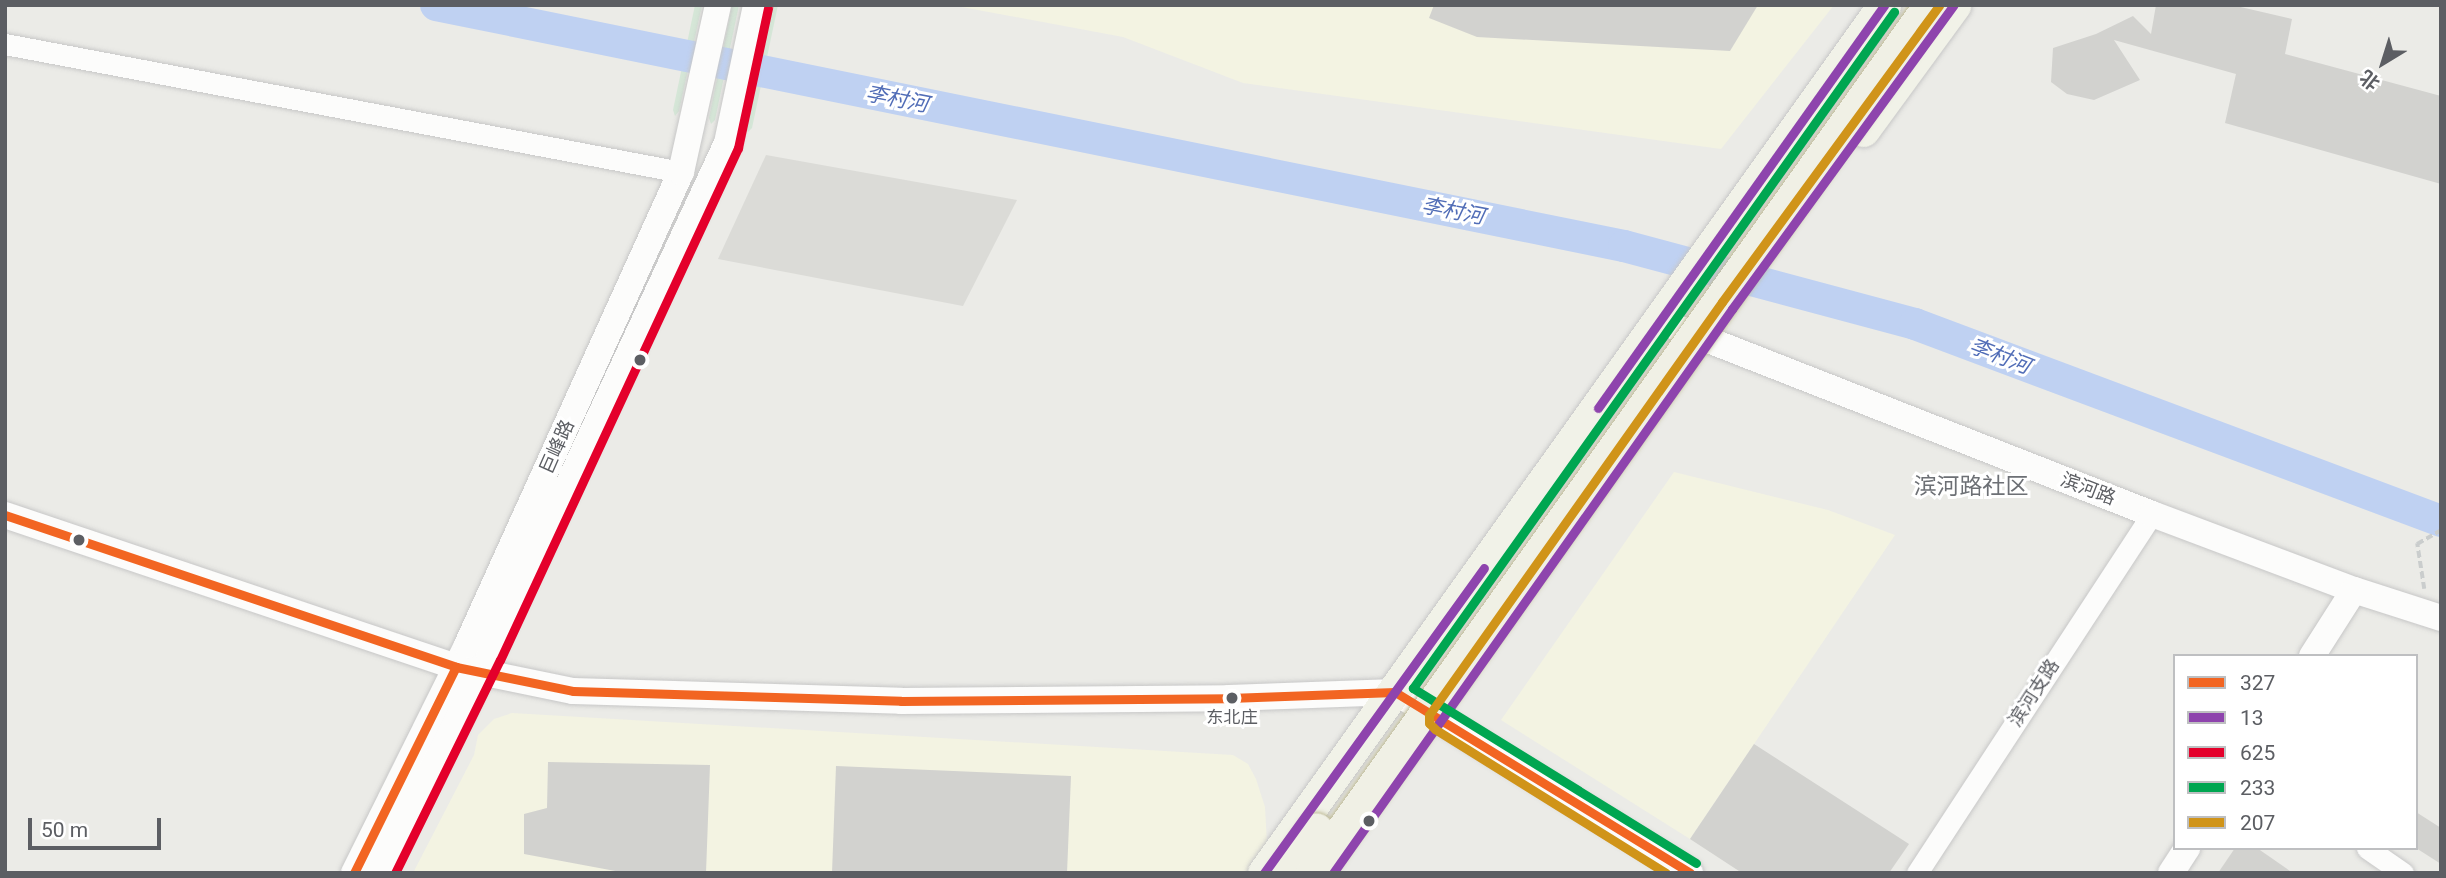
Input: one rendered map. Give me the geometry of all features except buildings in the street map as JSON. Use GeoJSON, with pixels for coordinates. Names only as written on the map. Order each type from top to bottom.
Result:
{"type":"FeatureCollection","features":[{"type":"Feature","properties":{"kind":"highway"},"geometry":{"type":"LineString","coordinates":[[1286,873],[1902,5]]}},
{"type":"Feature","properties":{"kind":"highway"},"geometry":{"type":"LineString","coordinates":[[1313,873],[1931,5]]}},
{"type":"Feature","properties":{"kind":"main road"},"geometry":{"type":"LineString","coordinates":[[1264,873],[1884,5]]}},
{"type":"Feature","properties":{"kind":"main road"},"geometry":{"type":"LineString","coordinates":[[1333,873],[1732,309],[1954,5]]}},
{"type":"Feature","properties":{"kind":"street","name":"巨峰路"},"geometry":{"type":"LineString","coordinates":[[381,873],[681,172],[718,5]]}},
{"type":"Feature","properties":{"kind":"street","name":"巨峰路"},"geometry":{"type":"LineString","coordinates":[[354,873],[468,671],[727,143],[756,5]]}},
{"type":"Feature","properties":{"kind":"street"},"geometry":{"type":"LineString","coordinates":[[5,44],[681,172]]}},
{"type":"Feature","properties":{"kind":"street","name":"滨河路"},"geometry":{"type":"LineString","coordinates":[[1660,321],[2151,514],[2434,617]]}},
{"type":"Feature","properties":{"kind":"street","name":"滨河支路"},"geometry":{"type":"LineString","coordinates":[[1917,873],[2151,514]]}},
{"type":"Feature","properties":{"kind":"street"},"geometry":{"type":"LineString","coordinates":[[5,515],[468,671],[573,691],[901,701],[1228,698],[1395,692],[1690,873]]}},
{"type":"Feature","properties":{"kind":"street"},"geometry":{"type":"LineString","coordinates":[[2313,654],[2354,590]]}},
{"type":"Feature","properties":{"kind":"street"},"geometry":{"type":"LineString","coordinates":[[2171,873],[2186,850]]}},
{"type":"Feature","properties":{"kind":"street"},"geometry":{"type":"LineString","coordinates":[[2370,850],[2403,873]]}},
{"type":"Feature","properties":{"kind":"path"},"geometry":{"type":"LineString","coordinates":[[2434,617],[2417,544],[2441,530]]}},
{"type":"Feature","properties":{"kind":"shaded area"},"geometry":{"type":"Polygon","coordinates":[[[695,5],[702,5],[679,111],[675,116],[673,110],[695,5]]]}},
{"type":"Feature","properties":{"kind":"shaded area"},"geometry":{"type":"Polygon","coordinates":[[[732,5],[739,5],[715,120],[711,124],[709,118],[732,5]]]}},
{"type":"Feature","properties":{"kind":"shaded area"},"geometry":{"type":"Polygon","coordinates":[[[771,5],[778,5],[752,128],[748,132],[745,127],[771,5]]]}},
{"type":"Feature","properties":{"kind":"shaded area"},"geometry":{"type":"Polygon","coordinates":[[[951,5],[1834,5],[1721,149],[1243,83],[1123,37],[951,5]]]}},
{"type":"Feature","properties":{"kind":"shaded area"},"geometry":{"type":"Polygon","coordinates":[[[766,155],[1017,200],[963,306],[718,259],[766,155]]]}},
{"type":"Feature","properties":{"kind":"shaded area"},"geometry":{"type":"Polygon","coordinates":[[[1674,472],[1828,510],[1895,535],[1690,839],[1501,720],[1674,472]]]}},
{"type":"Feature","properties":{"kind":"shaded area"},"geometry":{"type":"Polygon","coordinates":[[[512,713],[1233,755],[1248,764],[1256,779],[1265,807],[1267,843],[1246,873],[413,873],[474,755],[478,735],[494,719],[512,713]]]}},
{"type":"Feature","properties":{"kind":"waterway","name":"李村河"},"geometry":{"type":"LineString","coordinates":[[436,5],[1624,246],[1915,324],[2441,521]]}},
{"type":"Feature","properties":{"kind":"transit line","name":"13"},"geometry":{"type":"LineString","coordinates":[[1598,408],[1884,5]]}},
{"type":"Feature","properties":{"kind":"transit line","name":"207"},"geometry":{"type":"LineString","coordinates":[[1666,873],[1435,729],[1429,723],[1429,715],[1722,302],[1939,5]]}},
{"type":"Feature","properties":{"kind":"transit line","name":"13"},"geometry":{"type":"LineString","coordinates":[[1333,873],[1732,309],[1954,5]]}},
{"type":"Feature","properties":{"kind":"transit line","name":"625"},"geometry":{"type":"LineString","coordinates":[[395,873],[500,660],[738,148],[768,8]]}},
{"type":"Feature","properties":{"kind":"transit line","name":"233"},"geometry":{"type":"LineString","coordinates":[[1696,863],[1413,688],[1894,12]]}},
{"type":"Feature","properties":{"kind":"transit line","name":"327"},"geometry":{"type":"LineString","coordinates":[[5,515],[456,667],[573,691],[901,701],[1229,698],[1395,692],[1690,873]]}},
{"type":"Feature","properties":{"kind":"transit line","name":"13"},"geometry":{"type":"LineString","coordinates":[[1264,873],[1484,568]]}},
{"type":"Feature","properties":{"kind":"transit line","name":"327"},"geometry":{"type":"LineString","coordinates":[[354,873],[456,667]]}},
{"type":"Feature","properties":{"kind":"place","name":"东北庄"},"geometry":{"type":"Point","coordinates":[1232,698]}},
{"type":"Feature","properties":{"kind":"district","name":"滨河路社区"},"geometry":{"type":"Point","coordinates":[1971,487]}}]}
